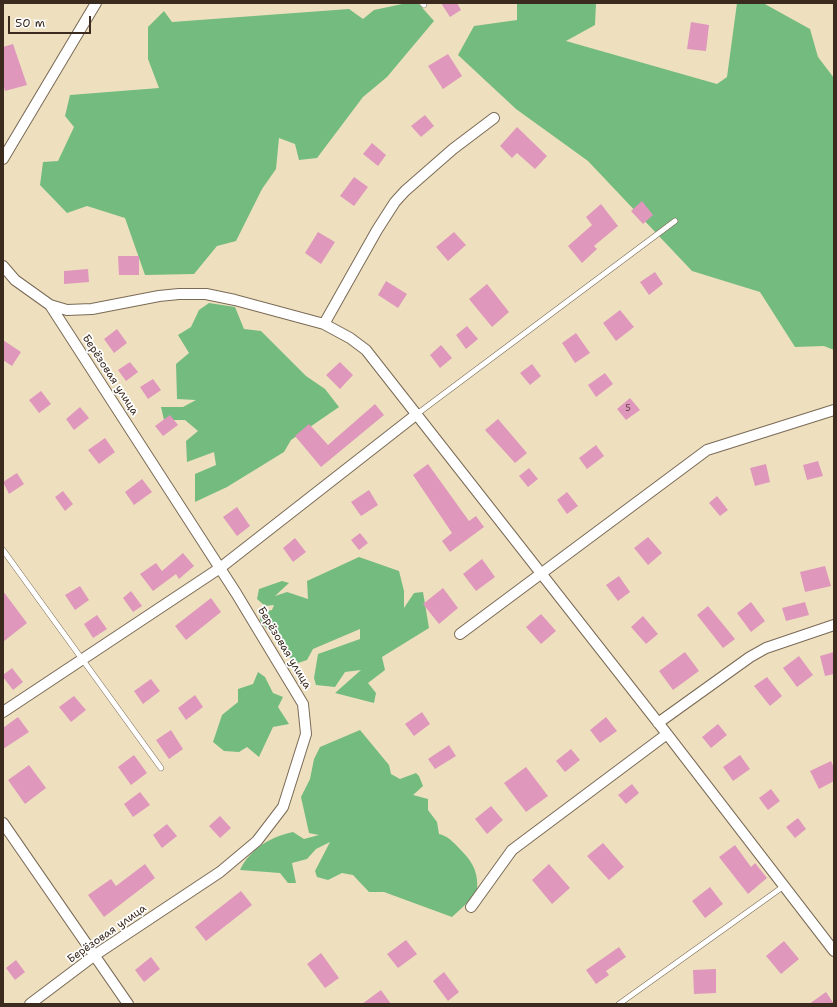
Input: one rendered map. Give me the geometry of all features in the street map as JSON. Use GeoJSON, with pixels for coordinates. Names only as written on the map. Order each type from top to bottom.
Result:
{"type":"FeatureCollection","features":[{"type":"Feature","properties":{"kind":"street"},"geometry":{"type":"LineString","coordinates":[[3,159],[96,3]]}},
{"type":"Feature","properties":{"kind":"street"},"geometry":{"type":"LineString","coordinates":[[324,324],[377,230],[395,202],[405,191],[454,149],[494,118]]}},
{"type":"Feature","properties":{"kind":"street"},"geometry":{"type":"LineString","coordinates":[[3,266],[15,280],[50,305],[67,310],[92,309],[159,296],[206,294],[235,300],[324,324],[350,338],[366,350],[667,734],[834,951]]}},
{"type":"Feature","properties":{"kind":"street","name":"Берёзовая улица"},"geometry":{"type":"LineString","coordinates":[[30,1004],[95,955],[220,872],[257,841],[283,807],[298,764],[306,734],[304,704],[220,568],[50,305]]}},
{"type":"Feature","properties":{"kind":"street"},"geometry":{"type":"LineString","coordinates":[[460,634],[707,450],[834,410]]}},
{"type":"Feature","properties":{"kind":"street"},"geometry":{"type":"LineString","coordinates":[[3,712],[83,661],[220,568],[417,414]]}},
{"type":"Feature","properties":{"kind":"street"},"geometry":{"type":"LineString","coordinates":[[658,723],[750,657],[766,648],[834,625]]}},
{"type":"Feature","properties":{"kind":"street"},"geometry":{"type":"LineString","coordinates":[[471,907],[512,850],[667,734]]}},
{"type":"Feature","properties":{"kind":"street"},"geometry":{"type":"LineString","coordinates":[[3,823],[128,1004]]}},
{"type":"Feature","properties":{"kind":"lane"},"geometry":{"type":"LineString","coordinates":[[417,414],[675,221]]}},
{"type":"Feature","properties":{"kind":"lane"},"geometry":{"type":"LineString","coordinates":[[3,550],[161,768]]}},
{"type":"Feature","properties":{"kind":"lane"},"geometry":{"type":"LineString","coordinates":[[619,1004],[784,886]]}},
{"type":"Feature","properties":{"kind":"green space"},"geometry":{"type":"Polygon","coordinates":[[[407,3],[418,3],[434,21],[387,77],[363,97],[317,158],[299,160],[295,144],[279,138],[276,169],[262,189],[236,241],[217,246],[194,274],[145,275],[125,218],[87,206],[67,213],[40,185],[43,162],[58,161],[74,127],[65,116],[70,95],[159,88],[148,59],[148,27],[164,11],[172,22],[349,9],[363,19],[374,10],[407,3]]]}},
{"type":"Feature","properties":{"kind":"green space"},"geometry":{"type":"Polygon","coordinates":[[[517,3],[596,3],[595,25],[566,41],[717,84],[727,77],[737,3],[763,3],[810,29],[818,57],[834,78],[834,350],[824,346],[795,347],[760,292],[692,271],[588,161],[516,109],[458,55],[474,26],[517,20],[517,3]]]}},
{"type":"Feature","properties":{"kind":"green space"},"geometry":{"type":"Polygon","coordinates":[[[209,303],[235,307],[244,329],[261,331],[306,376],[325,389],[339,407],[291,440],[284,452],[227,487],[195,502],[195,474],[216,465],[214,452],[187,462],[186,441],[198,431],[185,420],[164,420],[161,407],[183,407],[196,400],[177,399],[176,364],[189,353],[178,335],[191,327],[199,310],[209,303]]]}},
{"type":"Feature","properties":{"kind":"green space"},"geometry":{"type":"Polygon","coordinates":[[[359,557],[399,571],[404,591],[404,608],[414,593],[423,592],[429,628],[382,657],[385,670],[368,683],[376,693],[374,703],[335,693],[361,670],[345,672],[335,687],[316,685],[314,678],[318,654],[360,639],[360,629],[313,649],[307,660],[295,664],[260,620],[261,612],[272,610],[274,605],[265,606],[257,599],[259,589],[282,581],[289,583],[275,596],[287,592],[308,599],[307,581],[359,557]]]}},
{"type":"Feature","properties":{"kind":"green space"},"geometry":{"type":"Polygon","coordinates":[[[258,672],[265,677],[273,693],[283,697],[278,707],[289,724],[273,727],[259,757],[247,747],[239,752],[224,751],[213,742],[222,715],[238,702],[238,689],[253,684],[258,672]]]}},
{"type":"Feature","properties":{"kind":"green space"},"geometry":{"type":"Polygon","coordinates":[[[360,730],[389,765],[391,774],[400,779],[416,773],[419,776],[423,786],[413,795],[428,799],[428,810],[437,822],[439,834],[451,840],[474,867],[477,879],[477,894],[452,917],[384,892],[369,892],[353,875],[342,873],[328,880],[317,877],[315,871],[330,842],[316,849],[307,859],[292,863],[296,883],[288,883],[280,873],[240,870],[255,850],[276,837],[293,832],[304,839],[319,835],[309,833],[301,797],[310,779],[314,759],[320,747],[360,730]]]}},
{"type":"Feature","properties":{"kind":"building"},"geometry":{"type":"Polygon","coordinates":[[[441,3],[457,3],[461,10],[450,17],[441,3]]]}},
{"type":"Feature","properties":{"kind":"building"},"geometry":{"type":"Polygon","coordinates":[[[691,22],[709,25],[706,51],[687,49],[691,22]]]}},
{"type":"Feature","properties":{"kind":"building"},"geometry":{"type":"Polygon","coordinates":[[[13,44],[27,85],[5,91],[3,83],[3,47],[13,44]]]}},
{"type":"Feature","properties":{"kind":"building"},"geometry":{"type":"Polygon","coordinates":[[[448,54],[462,76],[443,89],[428,66],[448,54]]]}},
{"type":"Feature","properties":{"kind":"building"},"geometry":{"type":"Polygon","coordinates":[[[425,115],[434,126],[421,137],[411,126],[425,115]]]}},
{"type":"Feature","properties":{"kind":"building"},"geometry":{"type":"Polygon","coordinates":[[[517,127],[547,156],[535,169],[517,153],[512,158],[500,146],[517,127]]]}},
{"type":"Feature","properties":{"kind":"building"},"geometry":{"type":"Polygon","coordinates":[[[372,143],[386,155],[378,166],[363,154],[372,143]]]}},
{"type":"Feature","properties":{"kind":"building"},"geometry":{"type":"Polygon","coordinates":[[[354,177],[368,187],[354,206],[340,196],[354,177]]]}},
{"type":"Feature","properties":{"kind":"building"},"geometry":{"type":"Polygon","coordinates":[[[642,201],[653,215],[643,224],[631,211],[642,201]]]}},
{"type":"Feature","properties":{"kind":"building"},"geometry":{"type":"Polygon","coordinates":[[[601,204],[618,226],[594,246],[597,249],[582,263],[568,246],[592,225],[586,217],[601,204]]]}},
{"type":"Feature","properties":{"kind":"building"},"geometry":{"type":"Polygon","coordinates":[[[318,232],[335,242],[321,264],[305,253],[318,232]]]}},
{"type":"Feature","properties":{"kind":"building"},"geometry":{"type":"Polygon","coordinates":[[[454,232],[466,245],[448,261],[436,247],[454,232]]]}},
{"type":"Feature","properties":{"kind":"building"},"geometry":{"type":"Polygon","coordinates":[[[118,256],[139,256],[139,275],[119,275],[118,256]]]}},
{"type":"Feature","properties":{"kind":"building"},"geometry":{"type":"Polygon","coordinates":[[[88,269],[89,282],[64,284],[64,271],[88,269]]]}},
{"type":"Feature","properties":{"kind":"building"},"geometry":{"type":"Polygon","coordinates":[[[655,272],[663,284],[649,295],[640,282],[655,272]]]}},
{"type":"Feature","properties":{"kind":"building"},"geometry":{"type":"Polygon","coordinates":[[[386,281],[407,294],[398,308],[378,295],[386,281]]]}},
{"type":"Feature","properties":{"kind":"building"},"geometry":{"type":"Polygon","coordinates":[[[487,284],[509,312],[492,327],[469,299],[487,284]]]}},
{"type":"Feature","properties":{"kind":"building"},"geometry":{"type":"Polygon","coordinates":[[[620,310],[634,327],[616,341],[603,323],[620,310]]]}},
{"type":"Feature","properties":{"kind":"building"},"geometry":{"type":"Polygon","coordinates":[[[467,326],[478,339],[466,349],[456,335],[467,326]]]}},
{"type":"Feature","properties":{"kind":"building"},"geometry":{"type":"Polygon","coordinates":[[[117,329],[127,343],[114,353],[104,339],[117,329]]]}},
{"type":"Feature","properties":{"kind":"building"},"geometry":{"type":"Polygon","coordinates":[[[576,333],[590,353],[575,363],[562,343],[576,333]]]}},
{"type":"Feature","properties":{"kind":"building"},"geometry":{"type":"Polygon","coordinates":[[[3,340],[21,352],[12,366],[3,360],[3,340]]]}},
{"type":"Feature","properties":{"kind":"building"},"geometry":{"type":"Polygon","coordinates":[[[441,345],[452,358],[440,368],[430,355],[441,345]]]}},
{"type":"Feature","properties":{"kind":"building"},"geometry":{"type":"Polygon","coordinates":[[[130,362],[138,372],[126,381],[118,370],[130,362]]]}},
{"type":"Feature","properties":{"kind":"building"},"geometry":{"type":"Polygon","coordinates":[[[340,362],[353,375],[340,389],[326,375],[340,362]]]}},
{"type":"Feature","properties":{"kind":"building"},"geometry":{"type":"Polygon","coordinates":[[[532,364],[541,376],[530,385],[520,373],[532,364]]]}},
{"type":"Feature","properties":{"kind":"building"},"geometry":{"type":"Polygon","coordinates":[[[605,373],[613,384],[596,397],[588,385],[605,373]]]}},
{"type":"Feature","properties":{"kind":"building"},"geometry":{"type":"Polygon","coordinates":[[[153,379],[161,390],[148,399],[140,387],[153,379]]]}},
{"type":"Feature","properties":{"kind":"building"},"geometry":{"type":"Polygon","coordinates":[[[41,391],[51,404],[39,413],[29,400],[41,391]]]}},
{"type":"Feature","properties":{"kind":"building"},"geometry":{"type":"Polygon","coordinates":[[[630,398],[640,410],[626,420],[617,409],[630,398]]]}},
{"type":"Feature","properties":{"kind":"building"},"geometry":{"type":"Polygon","coordinates":[[[375,404],[384,415],[321,467],[295,436],[309,424],[328,445],[375,404]]]}},
{"type":"Feature","properties":{"kind":"building"},"geometry":{"type":"Polygon","coordinates":[[[80,407],[89,418],[74,430],[66,419],[80,407]]]}},
{"type":"Feature","properties":{"kind":"building"},"geometry":{"type":"Polygon","coordinates":[[[170,415],[178,425],[163,436],[155,426],[170,415]]]}},
{"type":"Feature","properties":{"kind":"building"},"geometry":{"type":"Polygon","coordinates":[[[498,419],[527,453],[515,463],[485,430],[498,419]]]}},
{"type":"Feature","properties":{"kind":"building"},"geometry":{"type":"Polygon","coordinates":[[[105,438],[115,452],[99,464],[88,450],[105,438]]]}},
{"type":"Feature","properties":{"kind":"building"},"geometry":{"type":"Polygon","coordinates":[[[596,445],[604,456],[587,469],[579,458],[596,445]]]}},
{"type":"Feature","properties":{"kind":"building"},"geometry":{"type":"Polygon","coordinates":[[[818,461],[823,476],[807,480],[803,465],[818,461]]]}},
{"type":"Feature","properties":{"kind":"building"},"geometry":{"type":"Polygon","coordinates":[[[428,464],[469,521],[476,516],[484,527],[450,552],[442,541],[452,533],[413,475],[428,464]]]}},
{"type":"Feature","properties":{"kind":"building"},"geometry":{"type":"Polygon","coordinates":[[[766,464],[770,482],[755,486],[750,468],[766,464]]]}},
{"type":"Feature","properties":{"kind":"building"},"geometry":{"type":"Polygon","coordinates":[[[529,468],[538,479],[528,487],[519,476],[529,468]]]}},
{"type":"Feature","properties":{"kind":"building"},"geometry":{"type":"Polygon","coordinates":[[[17,473],[24,484],[9,494],[3,482],[17,473]]]}},
{"type":"Feature","properties":{"kind":"building"},"geometry":{"type":"Polygon","coordinates":[[[142,479],[152,492],[134,505],[125,492],[142,479]]]}},
{"type":"Feature","properties":{"kind":"building"},"geometry":{"type":"Polygon","coordinates":[[[369,490],[378,505],[361,516],[351,502],[369,490]]]}},
{"type":"Feature","properties":{"kind":"building"},"geometry":{"type":"Polygon","coordinates":[[[63,491],[73,504],[65,511],[55,497],[63,491]]]}},
{"type":"Feature","properties":{"kind":"building"},"geometry":{"type":"Polygon","coordinates":[[[567,492],[578,506],[567,514],[557,500],[567,492]]]}},
{"type":"Feature","properties":{"kind":"building"},"geometry":{"type":"Polygon","coordinates":[[[717,496],[728,510],[720,516],[709,503],[717,496]]]}},
{"type":"Feature","properties":{"kind":"building"},"geometry":{"type":"Polygon","coordinates":[[[237,507],[250,526],[237,536],[223,517],[237,507]]]}},
{"type":"Feature","properties":{"kind":"building"},"geometry":{"type":"Polygon","coordinates":[[[360,533],[368,543],[359,550],[351,540],[360,533]]]}},
{"type":"Feature","properties":{"kind":"building"},"geometry":{"type":"Polygon","coordinates":[[[648,537],[662,553],[648,565],[634,548],[648,537]]]}},
{"type":"Feature","properties":{"kind":"building"},"geometry":{"type":"Polygon","coordinates":[[[295,538],[306,552],[293,562],[283,548],[295,538]]]}},
{"type":"Feature","properties":{"kind":"building"},"geometry":{"type":"Polygon","coordinates":[[[183,553],[194,566],[179,579],[176,574],[153,591],[140,574],[156,563],[162,571],[183,553]]]}},
{"type":"Feature","properties":{"kind":"building"},"geometry":{"type":"Polygon","coordinates":[[[482,559],[495,577],[476,591],[463,574],[482,559]]]}},
{"type":"Feature","properties":{"kind":"building"},"geometry":{"type":"Polygon","coordinates":[[[825,566],[831,586],[805,592],[800,572],[825,566]]]}},
{"type":"Feature","properties":{"kind":"building"},"geometry":{"type":"Polygon","coordinates":[[[619,576],[630,592],[618,601],[606,585],[619,576]]]}},
{"type":"Feature","properties":{"kind":"building"},"geometry":{"type":"Polygon","coordinates":[[[80,586],[89,600],[75,610],[65,595],[80,586]]]}},
{"type":"Feature","properties":{"kind":"building"},"geometry":{"type":"Polygon","coordinates":[[[443,588],[458,608],[439,624],[423,604],[443,588]]]}},
{"type":"Feature","properties":{"kind":"building"},"geometry":{"type":"Polygon","coordinates":[[[3,591],[27,623],[3,642],[3,591]]]}},
{"type":"Feature","properties":{"kind":"building"},"geometry":{"type":"Polygon","coordinates":[[[131,591],[142,606],[133,612],[123,598],[131,591]]]}},
{"type":"Feature","properties":{"kind":"building"},"geometry":{"type":"Polygon","coordinates":[[[211,598],[221,612],[186,640],[175,626],[211,598]]]}},
{"type":"Feature","properties":{"kind":"building"},"geometry":{"type":"Polygon","coordinates":[[[751,602],[765,621],[751,632],[737,613],[751,602]]]}},
{"type":"Feature","properties":{"kind":"building"},"geometry":{"type":"Polygon","coordinates":[[[805,602],[809,615],[786,621],[782,608],[805,602]]]}},
{"type":"Feature","properties":{"kind":"building"},"geometry":{"type":"Polygon","coordinates":[[[708,606],[735,639],[723,648],[697,615],[708,606]]]}},
{"type":"Feature","properties":{"kind":"building"},"geometry":{"type":"Polygon","coordinates":[[[541,614],[556,631],[541,644],[526,627],[541,614]]]}},
{"type":"Feature","properties":{"kind":"building"},"geometry":{"type":"Polygon","coordinates":[[[97,615],[107,629],[93,638],[84,624],[97,615]]]}},
{"type":"Feature","properties":{"kind":"building"},"geometry":{"type":"Polygon","coordinates":[[[643,616],[658,634],[646,644],[631,627],[643,616]]]}},
{"type":"Feature","properties":{"kind":"building"},"geometry":{"type":"Polygon","coordinates":[[[685,652],[699,671],[673,690],[659,671],[685,652]]]}},
{"type":"Feature","properties":{"kind":"building"},"geometry":{"type":"Polygon","coordinates":[[[834,652],[834,674],[825,676],[820,656],[834,652]]]}},
{"type":"Feature","properties":{"kind":"building"},"geometry":{"type":"Polygon","coordinates":[[[799,656],[813,675],[797,687],[783,668],[799,656]]]}},
{"type":"Feature","properties":{"kind":"building"},"geometry":{"type":"Polygon","coordinates":[[[12,668],[23,682],[13,690],[3,677],[3,675],[12,668]]]}},
{"type":"Feature","properties":{"kind":"building"},"geometry":{"type":"Polygon","coordinates":[[[767,677],[782,696],[770,706],[754,686],[767,677]]]}},
{"type":"Feature","properties":{"kind":"building"},"geometry":{"type":"Polygon","coordinates":[[[151,679],[160,691],[143,704],[134,691],[151,679]]]}},
{"type":"Feature","properties":{"kind":"building"},"geometry":{"type":"Polygon","coordinates":[[[195,695],[203,707],[186,720],[178,708],[195,695]]]}},
{"type":"Feature","properties":{"kind":"building"},"geometry":{"type":"Polygon","coordinates":[[[74,696],[86,710],[71,722],[59,707],[74,696]]]}},
{"type":"Feature","properties":{"kind":"building"},"geometry":{"type":"Polygon","coordinates":[[[422,712],[430,724],[414,736],[405,724],[422,712]]]}},
{"type":"Feature","properties":{"kind":"building"},"geometry":{"type":"Polygon","coordinates":[[[18,717],[29,732],[3,749],[3,728],[18,717]]]}},
{"type":"Feature","properties":{"kind":"building"},"geometry":{"type":"Polygon","coordinates":[[[606,717],[617,731],[600,743],[590,730],[606,717]]]}},
{"type":"Feature","properties":{"kind":"building"},"geometry":{"type":"Polygon","coordinates":[[[718,724],[727,735],[711,748],[702,737],[718,724]]]}},
{"type":"Feature","properties":{"kind":"building"},"geometry":{"type":"Polygon","coordinates":[[[171,730],[183,749],[169,759],[156,740],[171,730]]]}},
{"type":"Feature","properties":{"kind":"building"},"geometry":{"type":"Polygon","coordinates":[[[449,745],[456,756],[435,769],[428,759],[449,745]]]}},
{"type":"Feature","properties":{"kind":"building"},"geometry":{"type":"Polygon","coordinates":[[[571,749],[580,760],[565,772],[556,761],[571,749]]]}},
{"type":"Feature","properties":{"kind":"building"},"geometry":{"type":"Polygon","coordinates":[[[134,755],[147,773],[131,785],[118,767],[134,755]]]}},
{"type":"Feature","properties":{"kind":"building"},"geometry":{"type":"Polygon","coordinates":[[[740,755],[750,769],[733,781],[723,767],[740,755]]]}},
{"type":"Feature","properties":{"kind":"building"},"geometry":{"type":"Polygon","coordinates":[[[831,761],[834,768],[834,781],[819,789],[810,771],[831,761]]]}},
{"type":"Feature","properties":{"kind":"building"},"geometry":{"type":"Polygon","coordinates":[[[29,765],[46,788],[25,804],[8,780],[29,765]]]}},
{"type":"Feature","properties":{"kind":"building"},"geometry":{"type":"Polygon","coordinates":[[[526,767],[548,796],[526,812],[504,783],[526,767]]]}},
{"type":"Feature","properties":{"kind":"building"},"geometry":{"type":"Polygon","coordinates":[[[632,784],[639,793],[626,804],[618,795],[632,784]]]}},
{"type":"Feature","properties":{"kind":"building"},"geometry":{"type":"Polygon","coordinates":[[[771,789],[780,801],[768,810],[759,798],[771,789]]]}},
{"type":"Feature","properties":{"kind":"building"},"geometry":{"type":"Polygon","coordinates":[[[140,792],[150,805],[133,817],[124,804],[140,792]]]}},
{"type":"Feature","properties":{"kind":"building"},"geometry":{"type":"Polygon","coordinates":[[[491,806],[503,820],[487,834],[475,819],[491,806]]]}},
{"type":"Feature","properties":{"kind":"building"},"geometry":{"type":"Polygon","coordinates":[[[220,816],[231,828],[220,838],[209,826],[220,816]]]}},
{"type":"Feature","properties":{"kind":"building"},"geometry":{"type":"Polygon","coordinates":[[[798,818],[806,829],[795,838],[786,827],[798,818]]]}},
{"type":"Feature","properties":{"kind":"building"},"geometry":{"type":"Polygon","coordinates":[[[167,824],[177,836],[162,848],[153,835],[167,824]]]}},
{"type":"Feature","properties":{"kind":"building"},"geometry":{"type":"Polygon","coordinates":[[[603,843],[624,867],[609,880],[587,856],[603,843]]]}},
{"type":"Feature","properties":{"kind":"building"},"geometry":{"type":"Polygon","coordinates":[[[735,845],[751,867],[755,863],[767,878],[748,894],[719,857],[735,845]]]}},
{"type":"Feature","properties":{"kind":"building"},"geometry":{"type":"Polygon","coordinates":[[[145,864],[155,878],[104,917],[88,895],[111,879],[116,886],[145,864]]]}},
{"type":"Feature","properties":{"kind":"building"},"geometry":{"type":"Polygon","coordinates":[[[549,864],[570,888],[552,904],[532,880],[549,864]]]}},
{"type":"Feature","properties":{"kind":"building"},"geometry":{"type":"Polygon","coordinates":[[[710,887],[723,904],[705,918],[692,901],[710,887]]]}},
{"type":"Feature","properties":{"kind":"building"},"geometry":{"type":"Polygon","coordinates":[[[241,891],[252,905],[206,941],[195,927],[241,891]]]}},
{"type":"Feature","properties":{"kind":"building"},"geometry":{"type":"Polygon","coordinates":[[[406,940],[417,954],[398,968],[387,954],[406,940]]]}},
{"type":"Feature","properties":{"kind":"building"},"geometry":{"type":"Polygon","coordinates":[[[784,941],[799,959],[781,974],[766,956],[784,941]]]}},
{"type":"Feature","properties":{"kind":"building"},"geometry":{"type":"Polygon","coordinates":[[[619,947],[626,957],[606,971],[609,975],[596,984],[586,970],[619,947]]]}},
{"type":"Feature","properties":{"kind":"building"},"geometry":{"type":"Polygon","coordinates":[[[321,953],[339,978],[325,988],[307,964],[321,953]]]}},
{"type":"Feature","properties":{"kind":"building"},"geometry":{"type":"Polygon","coordinates":[[[151,957],[160,969],[144,982],[135,970],[151,957]]]}},
{"type":"Feature","properties":{"kind":"building"},"geometry":{"type":"Polygon","coordinates":[[[16,960],[25,972],[15,980],[6,968],[16,960]]]}},
{"type":"Feature","properties":{"kind":"building"},"geometry":{"type":"Polygon","coordinates":[[[716,969],[716,993],[694,994],[693,970],[716,969]]]}},
{"type":"Feature","properties":{"kind":"building"},"geometry":{"type":"Polygon","coordinates":[[[444,972],[459,992],[448,1001],[433,981],[444,972]]]}},
{"type":"Feature","properties":{"kind":"building"},"geometry":{"type":"Polygon","coordinates":[[[381,990],[391,1004],[362,1004],[381,990]]]}},
{"type":"Feature","properties":{"kind":"building"},"geometry":{"type":"Polygon","coordinates":[[[826,992],[834,1004],[809,1004],[826,992]]]}}]}
